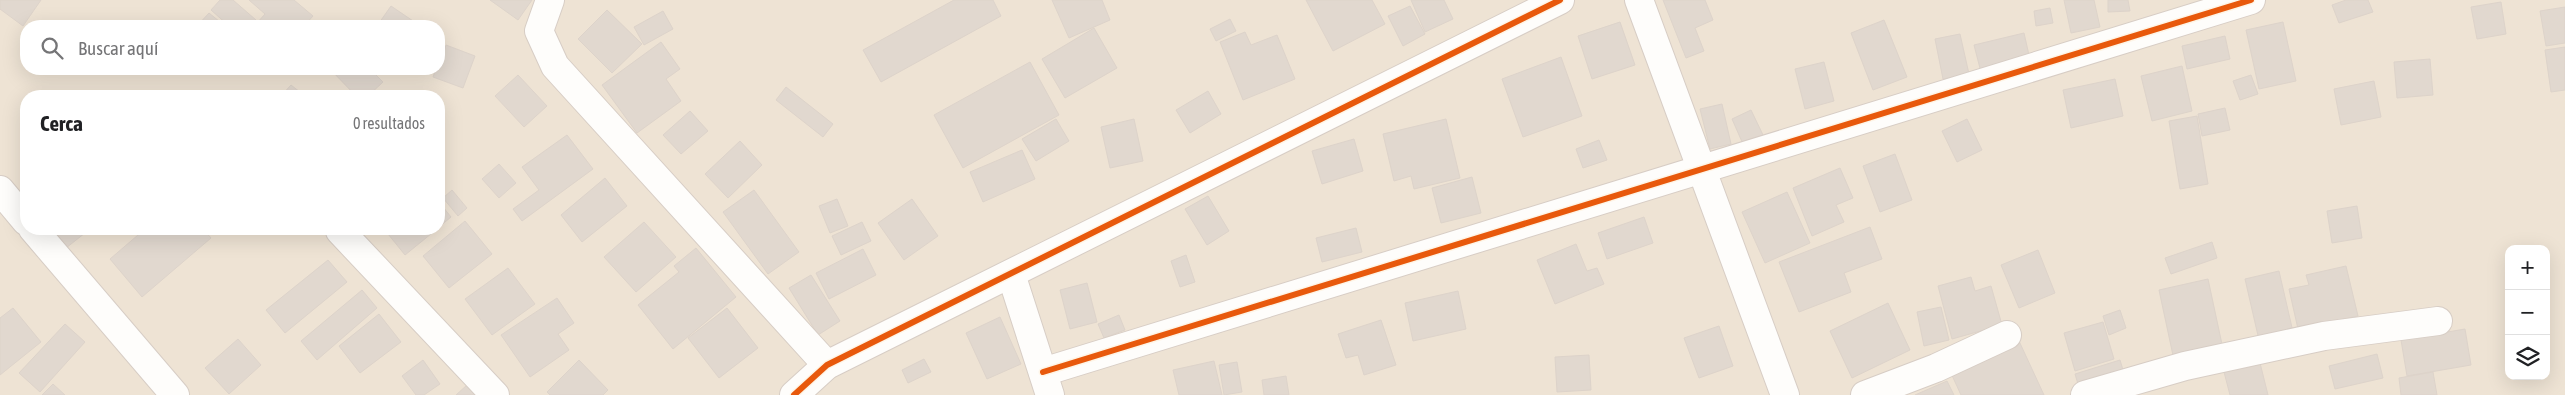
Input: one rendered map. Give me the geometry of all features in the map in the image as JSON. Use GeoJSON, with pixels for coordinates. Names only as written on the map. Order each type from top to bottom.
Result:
{"type":"FeatureCollection","features":[{"type":"Feature","properties":{"kind":"street"},"geometry":{"type":"LineString","coordinates":[[550,0],[539,31],[555,66],[827,365]]}},
{"type":"Feature","properties":{"kind":"street"},"geometry":{"type":"LineString","coordinates":[[794,395],[827,365],[1560,0]]}},
{"type":"Feature","properties":{"kind":"street"},"geometry":{"type":"LineString","coordinates":[[1639,0],[1785,395]]}},
{"type":"Feature","properties":{"kind":"street"},"geometry":{"type":"LineString","coordinates":[[1011,274],[1046,383],[1703,170],[2251,0]]}},
{"type":"Feature","properties":{"kind":"street"},"geometry":{"type":"LineString","coordinates":[[0,190],[20,214]]}},
{"type":"Feature","properties":{"kind":"street"},"geometry":{"type":"LineString","coordinates":[[38,235],[175,395]]}},
{"type":"Feature","properties":{"kind":"street"},"geometry":{"type":"LineString","coordinates":[[344,235],[495,395]]}},
{"type":"Feature","properties":{"kind":"street"},"geometry":{"type":"LineString","coordinates":[[2085,395],[2185,366],[2324,336],[2438,321]]}},
{"type":"Feature","properties":{"kind":"street"},"geometry":{"type":"LineString","coordinates":[[1865,395],[1936,368],[2007,335]]}},
{"type":"Feature","properties":{"kind":"shaded area"},"geometry":{"type":"Polygon","coordinates":[[[0,0],[2565,0],[2565,395],[0,395],[0,0]]]}},
{"type":"Feature","properties":{"kind":"building"},"geometry":{"type":"Polygon","coordinates":[[[0,0],[41,0],[27,20],[20,20],[20,24],[0,9],[0,0]]]}},
{"type":"Feature","properties":{"kind":"building"},"geometry":{"type":"Polygon","coordinates":[[[220,0],[233,0],[256,20],[222,20],[211,10],[220,0]]]}},
{"type":"Feature","properties":{"kind":"building"},"geometry":{"type":"Polygon","coordinates":[[[249,0],[294,0],[313,16],[309,20],[260,20],[265,14],[249,0]]]}},
{"type":"Feature","properties":{"kind":"building"},"geometry":{"type":"Polygon","coordinates":[[[490,0],[532,0],[518,20],[490,0]]]}},
{"type":"Feature","properties":{"kind":"building"},"geometry":{"type":"Polygon","coordinates":[[[954,0],[993,0],[1001,16],[881,82],[863,50],[954,0]]]}},
{"type":"Feature","properties":{"kind":"building"},"geometry":{"type":"Polygon","coordinates":[[[1052,0],[1102,0],[1110,20],[1069,38],[1052,0]]]}},
{"type":"Feature","properties":{"kind":"building"},"geometry":{"type":"Polygon","coordinates":[[[1306,0],[1372,0],[1385,24],[1333,51],[1306,0]]]}},
{"type":"Feature","properties":{"kind":"building"},"geometry":{"type":"Polygon","coordinates":[[[1411,0],[1444,0],[1453,19],[1425,32],[1411,0]]]}},
{"type":"Feature","properties":{"kind":"building"},"geometry":{"type":"Polygon","coordinates":[[[1663,0],[1705,0],[1713,20],[1695,28],[1704,51],[1686,58],[1663,0]]]}},
{"type":"Feature","properties":{"kind":"building"},"geometry":{"type":"Polygon","coordinates":[[[2064,0],[2094,0],[2100,27],[2071,33],[2064,0]]]}},
{"type":"Feature","properties":{"kind":"building"},"geometry":{"type":"Polygon","coordinates":[[[2108,0],[2128,0],[2130,11],[2108,12],[2108,0]]]}},
{"type":"Feature","properties":{"kind":"building"},"geometry":{"type":"Polygon","coordinates":[[[2346,0],[2368,0],[2373,12],[2339,23],[2332,5],[2346,0]]]}},
{"type":"Feature","properties":{"kind":"building"},"geometry":{"type":"Polygon","coordinates":[[[2501,2],[2506,34],[2477,39],[2471,7],[2501,2]]]}},
{"type":"Feature","properties":{"kind":"building"},"geometry":{"type":"Polygon","coordinates":[[[391,6],[412,20],[381,20],[391,6]]]}},
{"type":"Feature","properties":{"kind":"building"},"geometry":{"type":"Polygon","coordinates":[[[1410,6],[1425,34],[1403,46],[1388,16],[1410,6]]]}},
{"type":"Feature","properties":{"kind":"building"},"geometry":{"type":"Polygon","coordinates":[[[2565,7],[2565,43],[2546,46],[2540,11],[2565,7]]]}},
{"type":"Feature","properties":{"kind":"building"},"geometry":{"type":"Polygon","coordinates":[[[2050,8],[2053,23],[2036,26],[2034,11],[2050,8]]]}},
{"type":"Feature","properties":{"kind":"building"},"geometry":{"type":"Polygon","coordinates":[[[607,10],[642,44],[612,73],[578,39],[607,10]]]}},
{"type":"Feature","properties":{"kind":"building"},"geometry":{"type":"Polygon","coordinates":[[[663,11],[673,29],[644,45],[634,27],[663,11]]]}},
{"type":"Feature","properties":{"kind":"building"},"geometry":{"type":"Polygon","coordinates":[[[209,13],[218,20],[203,20],[209,13]]]}},
{"type":"Feature","properties":{"kind":"building"},"geometry":{"type":"Polygon","coordinates":[[[1230,19],[1236,31],[1216,41],[1210,29],[1230,19]]]}},
{"type":"Feature","properties":{"kind":"building"},"geometry":{"type":"Polygon","coordinates":[[[1884,20],[1907,77],[1873,90],[1851,33],[1884,20]]]}},
{"type":"Feature","properties":{"kind":"building"},"geometry":{"type":"Polygon","coordinates":[[[1620,22],[1635,65],[1592,79],[1578,36],[1620,22]]]}},
{"type":"Feature","properties":{"kind":"building"},"geometry":{"type":"Polygon","coordinates":[[[2283,22],[2296,81],[2259,89],[2246,30],[2283,22]]]}},
{"type":"Feature","properties":{"kind":"building"},"geometry":{"type":"Polygon","coordinates":[[[1094,28],[1117,68],[1065,98],[1042,59],[1094,28]]]}},
{"type":"Feature","properties":{"kind":"building"},"geometry":{"type":"Polygon","coordinates":[[[1245,32],[1251,45],[1277,35],[1295,79],[1243,100],[1220,42],[1245,32]]]}},
{"type":"Feature","properties":{"kind":"building"},"geometry":{"type":"Polygon","coordinates":[[[2024,33],[2031,64],[1982,76],[1974,45],[2024,33]]]}},
{"type":"Feature","properties":{"kind":"building"},"geometry":{"type":"Polygon","coordinates":[[[1960,34],[1969,74],[1943,79],[1935,39],[1960,34]]]}},
{"type":"Feature","properties":{"kind":"building"},"geometry":{"type":"Polygon","coordinates":[[[2225,36],[2230,59],[2187,69],[2182,46],[2225,36]]]}},
{"type":"Feature","properties":{"kind":"building"},"geometry":{"type":"Polygon","coordinates":[[[661,42],[680,69],[666,79],[681,101],[637,133],[602,85],[661,42]]]}},
{"type":"Feature","properties":{"kind":"building"},"geometry":{"type":"Polygon","coordinates":[[[446,45],[475,56],[463,88],[433,77],[434,75],[445,75],[446,45]]]}},
{"type":"Feature","properties":{"kind":"building"},"geometry":{"type":"Polygon","coordinates":[[[2565,47],[2565,90],[2551,92],[2545,50],[2565,47]]]}},
{"type":"Feature","properties":{"kind":"building"},"geometry":{"type":"Polygon","coordinates":[[[1561,57],[1582,116],[1523,137],[1502,79],[1561,57]]]}},
{"type":"Feature","properties":{"kind":"building"},"geometry":{"type":"Polygon","coordinates":[[[2430,59],[2433,95],[2397,98],[2394,62],[2430,59]]]}},
{"type":"Feature","properties":{"kind":"building"},"geometry":{"type":"Polygon","coordinates":[[[1030,62],[1059,115],[963,168],[934,115],[1030,62]]]}},
{"type":"Feature","properties":{"kind":"building"},"geometry":{"type":"Polygon","coordinates":[[[1824,62],[1834,101],[1805,109],[1795,69],[1824,62]]]}},
{"type":"Feature","properties":{"kind":"building"},"geometry":{"type":"Polygon","coordinates":[[[2182,66],[2192,111],[2152,121],[2141,76],[2182,66]]]}},
{"type":"Feature","properties":{"kind":"building"},"geometry":{"type":"Polygon","coordinates":[[[336,75],[376,75],[383,82],[374,90],[350,90],[336,75]]]}},
{"type":"Feature","properties":{"kind":"building"},"geometry":{"type":"Polygon","coordinates":[[[518,75],[547,106],[524,127],[495,96],[518,75]]]}},
{"type":"Feature","properties":{"kind":"building"},"geometry":{"type":"Polygon","coordinates":[[[2251,75],[2258,94],[2240,100],[2233,81],[2251,75]]]}},
{"type":"Feature","properties":{"kind":"building"},"geometry":{"type":"Polygon","coordinates":[[[2115,79],[2123,116],[2071,128],[2063,90],[2115,79]]]}},
{"type":"Feature","properties":{"kind":"building"},"geometry":{"type":"Polygon","coordinates":[[[2374,81],[2381,117],[2341,125],[2334,89],[2374,81]]]}},
{"type":"Feature","properties":{"kind":"building"},"geometry":{"type":"Polygon","coordinates":[[[291,85],[297,90],[286,90],[291,85]]]}},
{"type":"Feature","properties":{"kind":"building"},"geometry":{"type":"Polygon","coordinates":[[[786,87],[833,124],[823,137],[776,100],[786,87]]]}},
{"type":"Feature","properties":{"kind":"building"},"geometry":{"type":"Polygon","coordinates":[[[1208,91],[1221,114],[1190,133],[1176,110],[1208,91]]]}},
{"type":"Feature","properties":{"kind":"building"},"geometry":{"type":"Polygon","coordinates":[[[1722,104],[1731,144],[1710,149],[1700,109],[1722,104]]]}},
{"type":"Feature","properties":{"kind":"building"},"geometry":{"type":"Polygon","coordinates":[[[2225,108],[2230,130],[2202,136],[2198,114],[2225,108]]]}},
{"type":"Feature","properties":{"kind":"building"},"geometry":{"type":"Polygon","coordinates":[[[1751,110],[1763,135],[1743,144],[1732,119],[1751,110]]]}},
{"type":"Feature","properties":{"kind":"building"},"geometry":{"type":"Polygon","coordinates":[[[690,111],[708,131],[681,154],[663,135],[690,111]]]}},
{"type":"Feature","properties":{"kind":"building"},"geometry":{"type":"Polygon","coordinates":[[[2197,116],[2208,184],[2180,189],[2169,121],[2197,116]]]}},
{"type":"Feature","properties":{"kind":"building"},"geometry":{"type":"Polygon","coordinates":[[[1056,119],[1069,141],[1036,161],[1022,139],[1056,119]]]}},
{"type":"Feature","properties":{"kind":"building"},"geometry":{"type":"Polygon","coordinates":[[[1134,119],[1143,161],[1110,168],[1101,127],[1134,119]]]}},
{"type":"Feature","properties":{"kind":"building"},"geometry":{"type":"Polygon","coordinates":[[[1446,119],[1460,178],[1414,189],[1411,176],[1394,181],[1383,134],[1446,119]]]}},
{"type":"Feature","properties":{"kind":"building"},"geometry":{"type":"Polygon","coordinates":[[[1967,119],[1982,150],[1957,162],[1942,131],[1967,119]]]}},
{"type":"Feature","properties":{"kind":"building"},"geometry":{"type":"Polygon","coordinates":[[[567,135],[593,169],[522,221],[513,209],[539,190],[522,167],[567,135]]]}},
{"type":"Feature","properties":{"kind":"building"},"geometry":{"type":"Polygon","coordinates":[[[1354,139],[1363,171],[1322,184],[1312,151],[1354,139]]]}},
{"type":"Feature","properties":{"kind":"building"},"geometry":{"type":"Polygon","coordinates":[[[1599,140],[1607,160],[1583,168],[1576,149],[1599,140]]]}},
{"type":"Feature","properties":{"kind":"building"},"geometry":{"type":"Polygon","coordinates":[[[740,141],[762,165],[728,198],[705,174],[740,141]]]}},
{"type":"Feature","properties":{"kind":"building"},"geometry":{"type":"Polygon","coordinates":[[[1022,150],[1035,179],[983,202],[970,172],[1022,150]]]}},
{"type":"Feature","properties":{"kind":"building"},"geometry":{"type":"Polygon","coordinates":[[[1895,154],[1912,200],[1880,212],[1863,166],[1895,154]]]}},
{"type":"Feature","properties":{"kind":"building"},"geometry":{"type":"Polygon","coordinates":[[[499,164],[516,183],[499,198],[482,179],[499,164]]]}},
{"type":"Feature","properties":{"kind":"building"},"geometry":{"type":"Polygon","coordinates":[[[1840,168],[1853,198],[1836,205],[1844,222],[1812,236],[1793,188],[1840,168]]]}},
{"type":"Feature","properties":{"kind":"building"},"geometry":{"type":"Polygon","coordinates":[[[1472,177],[1481,213],[1441,223],[1432,188],[1472,177]]]}},
{"type":"Feature","properties":{"kind":"building"},"geometry":{"type":"Polygon","coordinates":[[[605,178],[627,206],[582,242],[561,215],[605,178]]]}},
{"type":"Feature","properties":{"kind":"building"},"geometry":{"type":"Polygon","coordinates":[[[452,190],[467,208],[458,216],[445,200],[445,196],[452,190]]]}},
{"type":"Feature","properties":{"kind":"building"},"geometry":{"type":"Polygon","coordinates":[[[754,190],[799,252],[768,274],[723,212],[754,190]]]}},
{"type":"Feature","properties":{"kind":"building"},"geometry":{"type":"Polygon","coordinates":[[[1787,192],[1810,243],[1765,263],[1742,212],[1787,192]]]}},
{"type":"Feature","properties":{"kind":"building"},"geometry":{"type":"Polygon","coordinates":[[[1208,196],[1229,231],[1207,245],[1185,209],[1208,196]]]}},
{"type":"Feature","properties":{"kind":"building"},"geometry":{"type":"Polygon","coordinates":[[[837,199],[848,226],[830,233],[819,206],[837,199]]]}},
{"type":"Feature","properties":{"kind":"building"},"geometry":{"type":"Polygon","coordinates":[[[912,199],[938,236],[904,260],[878,223],[912,199]]]}},
{"type":"Feature","properties":{"kind":"building"},"geometry":{"type":"Polygon","coordinates":[[[2357,206],[2362,238],[2332,243],[2327,211],[2357,206]]]}},
{"type":"Feature","properties":{"kind":"building"},"geometry":{"type":"Polygon","coordinates":[[[445,210],[451,217],[445,222],[445,210]]]}},
{"type":"Feature","properties":{"kind":"building"},"geometry":{"type":"Polygon","coordinates":[[[1644,217],[1653,243],[1607,259],[1598,233],[1644,217]]]}},
{"type":"Feature","properties":{"kind":"building"},"geometry":{"type":"Polygon","coordinates":[[[465,221],[492,254],[449,288],[423,256],[465,221]]]}},
{"type":"Feature","properties":{"kind":"building"},"geometry":{"type":"Polygon","coordinates":[[[644,222],[676,257],[636,292],[604,257],[644,222]]]}},
{"type":"Feature","properties":{"kind":"building"},"geometry":{"type":"Polygon","coordinates":[[[862,222],[871,241],[841,255],[832,236],[862,222]]]}},
{"type":"Feature","properties":{"kind":"building"},"geometry":{"type":"Polygon","coordinates":[[[1870,227],[1882,259],[1844,273],[1851,292],[1799,312],[1779,262],[1870,227]]]}},
{"type":"Feature","properties":{"kind":"building"},"geometry":{"type":"Polygon","coordinates":[[[1356,228],[1362,252],[1322,262],[1316,238],[1356,228]]]}},
{"type":"Feature","properties":{"kind":"building"},"geometry":{"type":"Polygon","coordinates":[[[54,235],[82,235],[66,248],[54,235]]]}},
{"type":"Feature","properties":{"kind":"building"},"geometry":{"type":"Polygon","coordinates":[[[138,235],[208,235],[211,238],[142,297],[110,259],[138,235]]]}},
{"type":"Feature","properties":{"kind":"building"},"geometry":{"type":"Polygon","coordinates":[[[389,235],[430,235],[405,255],[389,235]]]}},
{"type":"Feature","properties":{"kind":"building"},"geometry":{"type":"Polygon","coordinates":[[[2212,242],[2217,258],[2171,274],[2165,258],[2212,242]]]}},
{"type":"Feature","properties":{"kind":"building"},"geometry":{"type":"Polygon","coordinates":[[[1576,244],[1587,271],[1597,268],[1604,284],[1555,304],[1537,260],[1576,244]]]}},
{"type":"Feature","properties":{"kind":"building"},"geometry":{"type":"Polygon","coordinates":[[[696,248],[736,297],[673,349],[638,305],[679,272],[674,266],[696,248]]]}},
{"type":"Feature","properties":{"kind":"building"},"geometry":{"type":"Polygon","coordinates":[[[863,249],[876,275],[829,299],[816,273],[863,249]]]}},
{"type":"Feature","properties":{"kind":"building"},"geometry":{"type":"Polygon","coordinates":[[[2038,250],[2055,293],[2019,308],[2001,265],[2038,250]]]}},
{"type":"Feature","properties":{"kind":"building"},"geometry":{"type":"Polygon","coordinates":[[[1186,255],[1195,282],[1180,287],[1171,261],[1186,255]]]}},
{"type":"Feature","properties":{"kind":"building"},"geometry":{"type":"Polygon","coordinates":[[[328,260],[347,282],[285,333],[266,310],[328,260]]]}},
{"type":"Feature","properties":{"kind":"building"},"geometry":{"type":"Polygon","coordinates":[[[2346,266],[2358,316],[2298,329],[2289,289],[2309,285],[2306,275],[2346,266]]]}},
{"type":"Feature","properties":{"kind":"building"},"geometry":{"type":"Polygon","coordinates":[[[508,268],[535,304],[492,335],[465,299],[508,268]]]}},
{"type":"Feature","properties":{"kind":"building"},"geometry":{"type":"Polygon","coordinates":[[[2279,271],[2293,332],[2259,340],[2245,279],[2279,271]]]}},
{"type":"Feature","properties":{"kind":"building"},"geometry":{"type":"Polygon","coordinates":[[[811,275],[840,321],[818,335],[789,288],[811,275]]]}},
{"type":"Feature","properties":{"kind":"building"},"geometry":{"type":"Polygon","coordinates":[[[1971,277],[1975,291],[1991,286],[2002,325],[1952,339],[1938,286],[1971,277]]]}},
{"type":"Feature","properties":{"kind":"building"},"geometry":{"type":"Polygon","coordinates":[[[2208,279],[2223,349],[2174,360],[2159,290],[2208,279]]]}},
{"type":"Feature","properties":{"kind":"building"},"geometry":{"type":"Polygon","coordinates":[[[1087,283],[1097,322],[1070,329],[1060,290],[1087,283]]]}},
{"type":"Feature","properties":{"kind":"building"},"geometry":{"type":"Polygon","coordinates":[[[362,290],[377,308],[317,360],[301,341],[362,290]]]}},
{"type":"Feature","properties":{"kind":"building"},"geometry":{"type":"Polygon","coordinates":[[[1458,291],[1466,329],[1413,341],[1405,303],[1458,291]]]}},
{"type":"Feature","properties":{"kind":"building"},"geometry":{"type":"Polygon","coordinates":[[[557,298],[574,323],[558,334],[569,350],[530,377],[501,335],[557,298]]]}},
{"type":"Feature","properties":{"kind":"building"},"geometry":{"type":"Polygon","coordinates":[[[1888,303],[1910,350],[1852,378],[1830,331],[1888,303]]]}},
{"type":"Feature","properties":{"kind":"building"},"geometry":{"type":"Polygon","coordinates":[[[1941,307],[1949,340],[1924,346],[1917,312],[1941,307]]]}},
{"type":"Feature","properties":{"kind":"building"},"geometry":{"type":"Polygon","coordinates":[[[13,308],[41,342],[0,375],[0,318],[13,308]]]}},
{"type":"Feature","properties":{"kind":"building"},"geometry":{"type":"Polygon","coordinates":[[[727,308],[758,348],[719,378],[688,338],[727,308]]]}},
{"type":"Feature","properties":{"kind":"building"},"geometry":{"type":"Polygon","coordinates":[[[2120,310],[2126,328],[2109,335],[2103,316],[2120,310]]]}},
{"type":"Feature","properties":{"kind":"building"},"geometry":{"type":"Polygon","coordinates":[[[379,314],[401,342],[360,373],[339,346],[379,314]]]}},
{"type":"Feature","properties":{"kind":"building"},"geometry":{"type":"Polygon","coordinates":[[[1119,315],[1125,330],[1104,338],[1098,324],[1119,315]]]}},
{"type":"Feature","properties":{"kind":"building"},"geometry":{"type":"Polygon","coordinates":[[[1000,317],[1021,364],[987,379],[966,333],[1000,317]]]}},
{"type":"Feature","properties":{"kind":"building"},"geometry":{"type":"Polygon","coordinates":[[[1381,320],[1396,365],[1364,375],[1358,355],[1346,358],[1338,334],[1381,320]]]}},
{"type":"Feature","properties":{"kind":"building"},"geometry":{"type":"Polygon","coordinates":[[[2103,322],[2114,359],[2075,371],[2064,333],[2103,322]]]}},
{"type":"Feature","properties":{"kind":"building"},"geometry":{"type":"Polygon","coordinates":[[[65,324],[85,342],[40,392],[19,373],[65,324]]]}},
{"type":"Feature","properties":{"kind":"building"},"geometry":{"type":"Polygon","coordinates":[[[1719,326],[1733,366],[1699,378],[1684,338],[1719,326]]]}},
{"type":"Feature","properties":{"kind":"building"},"geometry":{"type":"Polygon","coordinates":[[[2465,329],[2471,365],[2407,376],[2401,340],[2465,329]]]}},
{"type":"Feature","properties":{"kind":"building"},"geometry":{"type":"Polygon","coordinates":[[[238,339],[261,365],[229,394],[205,368],[238,339]]]}},
{"type":"Feature","properties":{"kind":"building"},"geometry":{"type":"Polygon","coordinates":[[[2019,341],[2044,395],[1961,395],[1950,371],[2019,341]]]}},
{"type":"Feature","properties":{"kind":"building"},"geometry":{"type":"Polygon","coordinates":[[[2377,354],[2383,378],[2335,389],[2329,366],[2377,354]]]}},
{"type":"Feature","properties":{"kind":"building"},"geometry":{"type":"Polygon","coordinates":[[[1589,355],[1591,390],[1557,392],[1555,357],[1589,355]]]}},
{"type":"Feature","properties":{"kind":"building"},"geometry":{"type":"Polygon","coordinates":[[[924,359],[931,372],[908,383],[902,370],[924,359]]]}},
{"type":"Feature","properties":{"kind":"building"},"geometry":{"type":"Polygon","coordinates":[[[423,360],[440,384],[424,395],[416,395],[402,376],[423,360]]]}},
{"type":"Feature","properties":{"kind":"building"},"geometry":{"type":"Polygon","coordinates":[[[579,360],[608,390],[603,395],[550,395],[547,392],[579,360]]]}},
{"type":"Feature","properties":{"kind":"building"},"geometry":{"type":"Polygon","coordinates":[[[2120,360],[2126,380],[2081,394],[2075,374],[2120,360]]]}},
{"type":"Feature","properties":{"kind":"building"},"geometry":{"type":"Polygon","coordinates":[[[1214,361],[1222,395],[1179,395],[1173,370],[1214,361]]]}},
{"type":"Feature","properties":{"kind":"building"},"geometry":{"type":"Polygon","coordinates":[[[1237,362],[1242,392],[1224,395],[1219,365],[1237,362]]]}},
{"type":"Feature","properties":{"kind":"building"},"geometry":{"type":"Polygon","coordinates":[[[2260,363],[2268,395],[2230,395],[2224,372],[2260,363]]]}},
{"type":"Feature","properties":{"kind":"building"},"geometry":{"type":"Polygon","coordinates":[[[2433,372],[2437,395],[2401,395],[2399,378],[2433,372]]]}},
{"type":"Feature","properties":{"kind":"building"},"geometry":{"type":"Polygon","coordinates":[[[1286,376],[1289,395],[1264,395],[1262,380],[1286,376]]]}},
{"type":"Feature","properties":{"kind":"building"},"geometry":{"type":"Polygon","coordinates":[[[1947,381],[1954,395],[1915,395],[1947,381]]]}},
{"type":"Feature","properties":{"kind":"building"},"geometry":{"type":"Polygon","coordinates":[[[53,384],[65,395],[42,395],[53,384]]]}},
{"type":"Feature","properties":{"kind":"building"},"geometry":{"type":"Polygon","coordinates":[[[467,385],[476,395],[456,395],[467,385]]]}},
{"type":"Feature","properties":{"kind":"cycle path"},"geometry":{"type":"LineString","coordinates":[[794,395],[827,365],[1560,0]]}},
{"type":"Feature","properties":{"kind":"cycle path"},"geometry":{"type":"LineString","coordinates":[[1043,372],[2251,0]]}}]}
